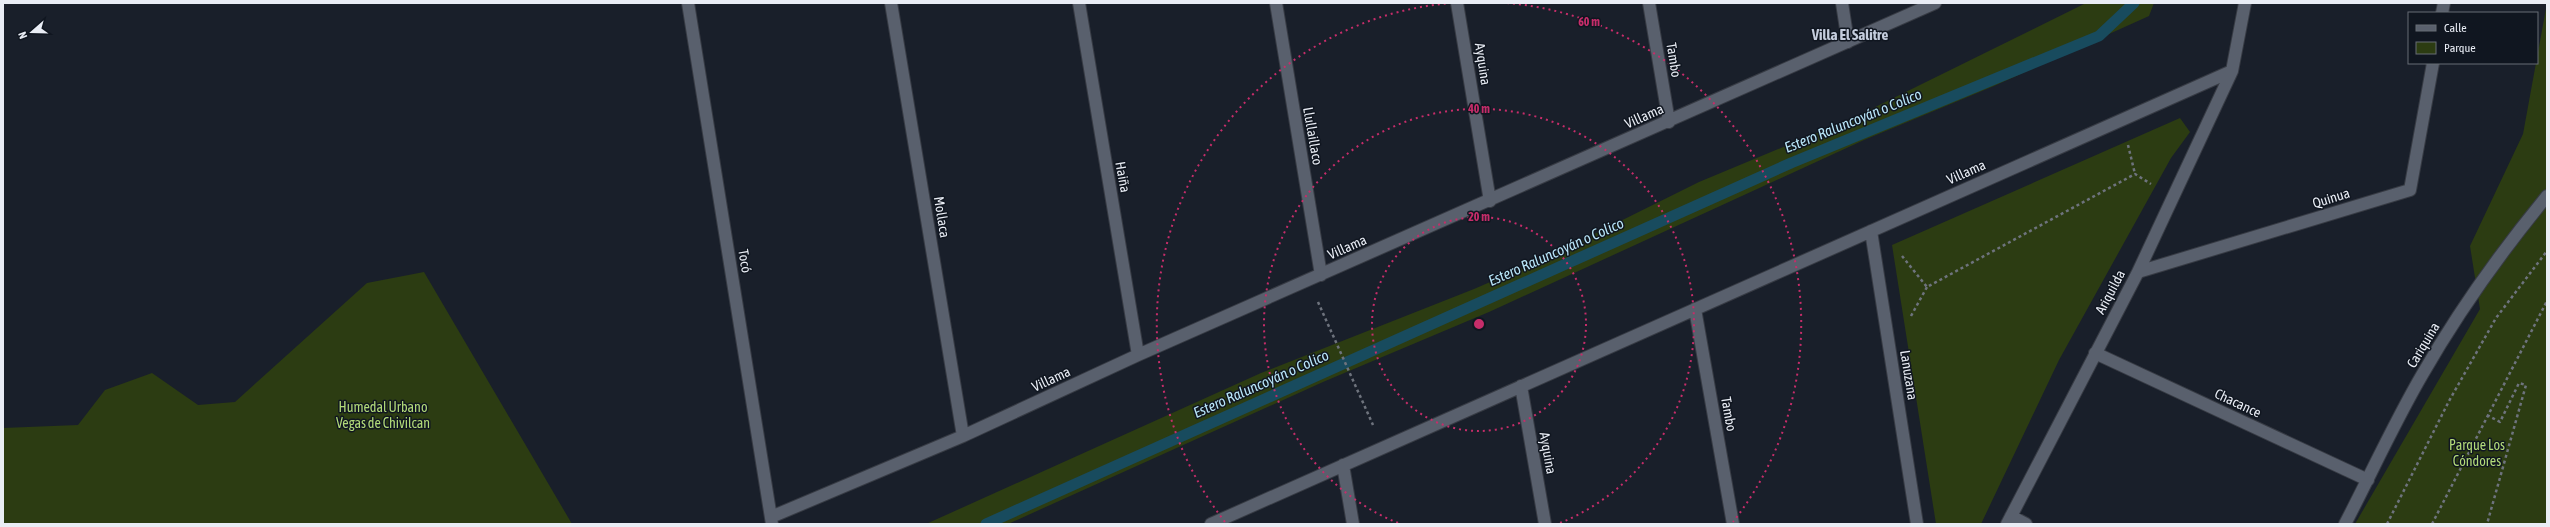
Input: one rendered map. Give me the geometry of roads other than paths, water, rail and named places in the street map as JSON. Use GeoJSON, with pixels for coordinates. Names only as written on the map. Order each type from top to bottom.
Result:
{"type":"FeatureCollection","features":[{"type":"Feature","properties":{"kind":"street","name":"Tocó"},"geometry":{"type":"LineString","coordinates":[[688,3],[771,521]]}},
{"type":"Feature","properties":{"kind":"street","name":"Mollaca"},"geometry":{"type":"LineString","coordinates":[[891,3],[962,436]]}},
{"type":"Feature","properties":{"kind":"street","name":"Haiña"},"geometry":{"type":"LineString","coordinates":[[1079,3],[1138,355]]}},
{"type":"Feature","properties":{"kind":"street","name":"Llullaillaco"},"geometry":{"type":"LineString","coordinates":[[1276,3],[1322,275]]}},
{"type":"Feature","properties":{"kind":"street","name":"Ayquina"},"geometry":{"type":"LineString","coordinates":[[1457,3],[1490,201]]}},
{"type":"Feature","properties":{"kind":"street","name":"Tambo"},"geometry":{"type":"LineString","coordinates":[[1649,3],[1669,122]]}},
{"type":"Feature","properties":{"kind":"street"},"geometry":{"type":"LineString","coordinates":[[1842,3],[1848,42]]}},
{"type":"Feature","properties":{"kind":"street","name":"Villama"},"geometry":{"type":"LineString","coordinates":[[771,521],[962,436],[1138,355],[1669,122],[1935,3]]}},
{"type":"Feature","properties":{"kind":"street"},"geometry":{"type":"LineString","coordinates":[[2232,71],[2245,3]]}},
{"type":"Feature","properties":{"kind":"street","name":"Quinua"},"geometry":{"type":"LineString","coordinates":[[2138,272],[2410,190],[2433,64]]}},
{"type":"Feature","properties":{"kind":"street","name":"Villama"},"geometry":{"type":"LineString","coordinates":[[1211,524],[2232,71]]}},
{"type":"Feature","properties":{"kind":"street","name":"Ariquilda"},"geometry":{"type":"LineString","coordinates":[[2009,520],[2138,272],[2232,71]]}},
{"type":"Feature","properties":{"kind":"street","name":"Cariquina"},"geometry":{"type":"LineString","coordinates":[[2345,524],[2422,376],[2452,326],[2488,272],[2547,196]]}},
{"type":"Feature","properties":{"kind":"street","name":"Lanuzana"},"geometry":{"type":"LineString","coordinates":[[1871,231],[1916,524]]}},
{"type":"Feature","properties":{"kind":"street","name":"Tambo"},"geometry":{"type":"LineString","coordinates":[[1695,309],[1733,524]]}},
{"type":"Feature","properties":{"kind":"street","name":"Chacance"},"geometry":{"type":"LineString","coordinates":[[2095,353],[2368,480]]}},
{"type":"Feature","properties":{"kind":"street","name":"Ayquina"},"geometry":{"type":"LineString","coordinates":[[1521,386],[1545,524]]}},
{"type":"Feature","properties":{"kind":"street"},"geometry":{"type":"LineString","coordinates":[[1343,465],[1353,524]]}},
{"type":"Feature","properties":{"kind":"street"},"geometry":{"type":"LineString","coordinates":[[2009,520],[2026,524]]}},
{"type":"Feature","properties":{"kind":"waterway","name":"Estero Raluncoyán o Colico"},"geometry":{"type":"LineString","coordinates":[[986,524],[1791,163],[2099,36],[2134,3]]}},
{"type":"Feature","properties":{"kind":"district","name":"Villa El Salitre"},"geometry":{"type":"Point","coordinates":[1850,35]}},
{"type":"Feature","properties":{"kind":"park label","name":"Humedal Urbano Vegas de Chivilcan"},"geometry":{"type":"Point","coordinates":[383,416]}},
{"type":"Feature","properties":{"kind":"park label","name":"Parque Los Cóndores"},"geometry":{"type":"Point","coordinates":[2477,454]}}]}
